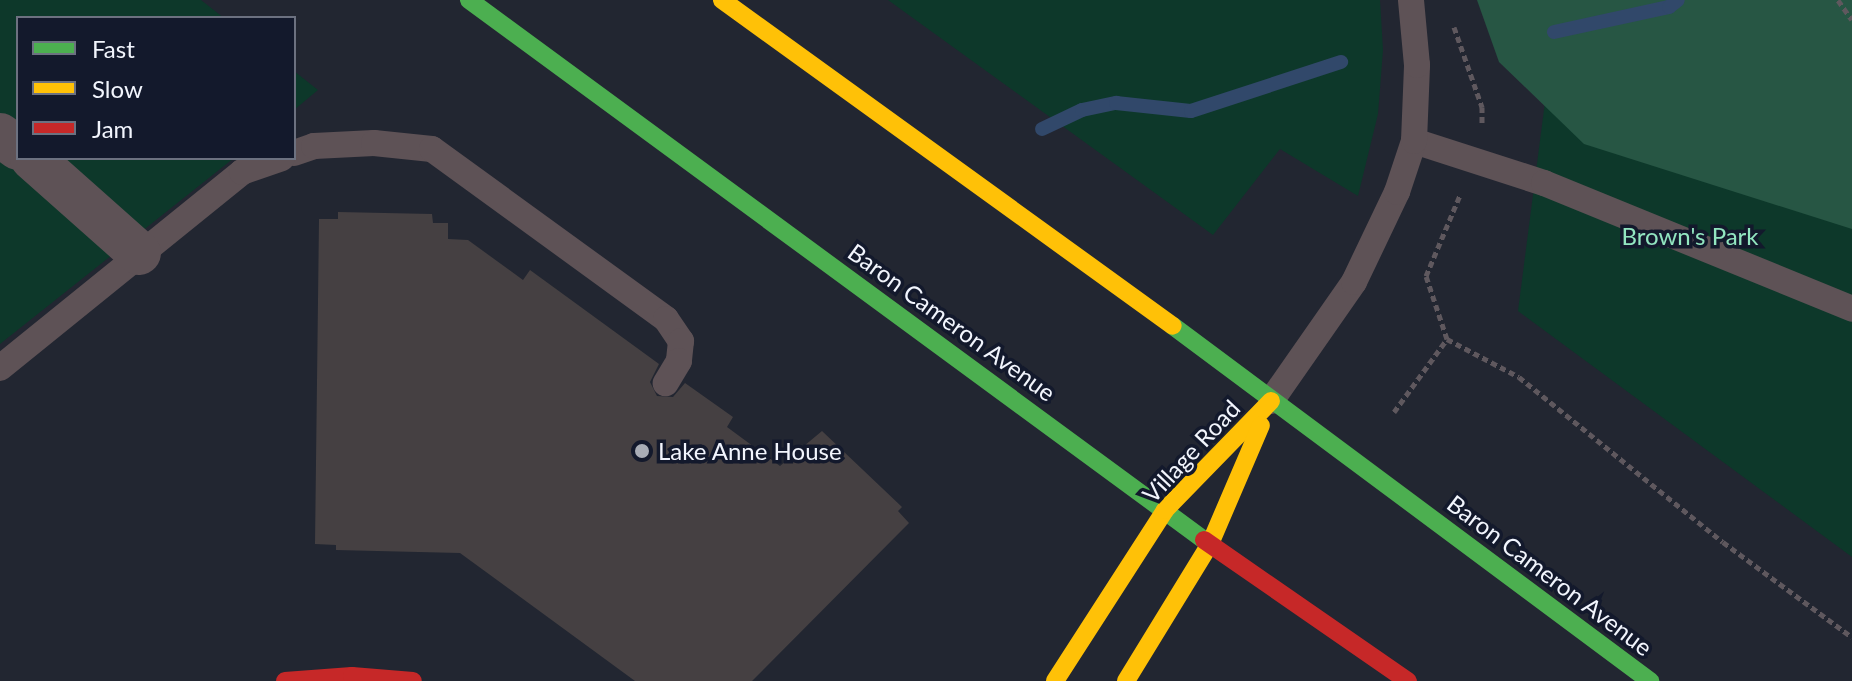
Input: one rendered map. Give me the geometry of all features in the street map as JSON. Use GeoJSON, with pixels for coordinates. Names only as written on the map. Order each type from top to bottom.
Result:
{"type":"FeatureCollection","features":[{"type":"Feature","properties":{"kind":"main road","name":"Baron Cameron Avenue"},"geometry":{"type":"LineString","coordinates":[[469,0],[1210,544],[1408,681]]}},
{"type":"Feature","properties":{"kind":"main road","name":"Baron Cameron Avenue"},"geometry":{"type":"LineString","coordinates":[[722,0],[1271,401],[1355,457],[1650,681]]}},
{"type":"Feature","properties":{"kind":"main road","name":"Village Road"},"geometry":{"type":"LineString","coordinates":[[1055,681],[1165,510],[1271,401]]}},
{"type":"Feature","properties":{"kind":"main road","name":"Village Road"},"geometry":{"type":"LineString","coordinates":[[1126,681],[1210,544],[1271,401]]}},
{"type":"Feature","properties":{"kind":"main road"},"geometry":{"type":"LineString","coordinates":[[285,681],[352,676],[413,681]]}},
{"type":"Feature","properties":{"kind":"street"},"geometry":{"type":"LineString","coordinates":[[34,160],[139,253]]}},
{"type":"Feature","properties":{"kind":"lane"},"geometry":{"type":"LineString","coordinates":[[1271,401],[1370,254],[1414,141],[1417,65],[1411,0]]}},
{"type":"Feature","properties":{"kind":"lane"},"geometry":{"type":"LineString","coordinates":[[1414,141],[1544,183],[1852,309]]}},
{"type":"Feature","properties":{"kind":"lane"},"geometry":{"type":"LineString","coordinates":[[296,152],[314,146],[374,143],[432,149],[666,319],[681,341],[679,361],[666,383]]}},
{"type":"Feature","properties":{"kind":"lane"},"geometry":{"type":"LineString","coordinates":[[0,368],[242,172],[276,160]]}},
{"type":"Feature","properties":{"kind":"path"},"geometry":{"type":"LineString","coordinates":[[1838,0],[1852,20]]}},
{"type":"Feature","properties":{"kind":"path"},"geometry":{"type":"LineString","coordinates":[[1394,412],[1447,339],[1467,347],[1582,424],[1723,542],[1852,637]]}},
{"type":"Feature","properties":{"kind":"green space"},"geometry":{"type":"Polygon","coordinates":[[[0,0],[201,0],[221,16],[16,16],[16,160],[231,160],[0,344],[0,0]]]}},
{"type":"Feature","properties":{"kind":"green space"},"geometry":{"type":"Polygon","coordinates":[[[888,0],[1380,0],[1383,50],[1378,114],[1358,196],[1280,149],[1213,235],[888,0]]]}},
{"type":"Feature","properties":{"kind":"green space"},"geometry":{"type":"Polygon","coordinates":[[[1477,0],[1852,0],[1852,229],[1584,144],[1499,62],[1477,0]]]}},
{"type":"Feature","properties":{"kind":"green space","name":"Brown's Park"},"geometry":{"type":"Polygon","coordinates":[[[1852,0],[1852,557],[1518,311],[1554,32],[1852,0]]]}},
{"type":"Feature","properties":{"kind":"green space"},"geometry":{"type":"Polygon","coordinates":[[[296,73],[318,90],[296,108],[296,73]]]}},
{"type":"Feature","properties":{"kind":"building","name":"Lake Anne House"},"geometry":{"type":"Polygon","coordinates":[[[338,212],[432,214],[433,223],[448,223],[448,239],[468,240],[523,280],[530,270],[659,364],[650,382],[657,396],[673,397],[685,383],[733,417],[727,427],[780,466],[822,431],[902,507],[898,511],[909,523],[752,681],[635,681],[460,553],[336,550],[336,545],[315,544],[319,219],[338,219],[338,212]]]}},
{"type":"Feature","properties":{"kind":"waterway"},"geometry":{"type":"LineString","coordinates":[[1554,32],[1669,7],[1678,0]]}},
{"type":"Feature","properties":{"kind":"waterway"},"geometry":{"type":"LineString","coordinates":[[1042,129],[1082,110],[1116,103],[1191,111],[1341,62]]}},
{"type":"Feature","properties":{"kind":"traffic: fast"},"geometry":{"type":"LineString","coordinates":[[469,0],[1204,540]]}},
{"type":"Feature","properties":{"kind":"traffic: fast"},"geometry":{"type":"LineString","coordinates":[[1173,326],[1650,681]]}},
{"type":"Feature","properties":{"kind":"traffic: slow"},"geometry":{"type":"LineString","coordinates":[[722,0],[1173,326]]}},
{"type":"Feature","properties":{"kind":"traffic: slow"},"geometry":{"type":"LineString","coordinates":[[1055,681],[1165,510],[1271,401]]}},
{"type":"Feature","properties":{"kind":"traffic: slow"},"geometry":{"type":"LineString","coordinates":[[1126,681],[1210,544],[1261,425]]}},
{"type":"Feature","properties":{"kind":"traffic: jam"},"geometry":{"type":"LineString","coordinates":[[1204,540],[1408,681]]}},
{"type":"Feature","properties":{"kind":"traffic: jam"},"geometry":{"type":"LineString","coordinates":[[285,681],[352,676],[413,681]]}},
{"type":"Feature","properties":{"kind":"place","name":"Lake Anne House"},"geometry":{"type":"Point","coordinates":[642,451]}}]}
